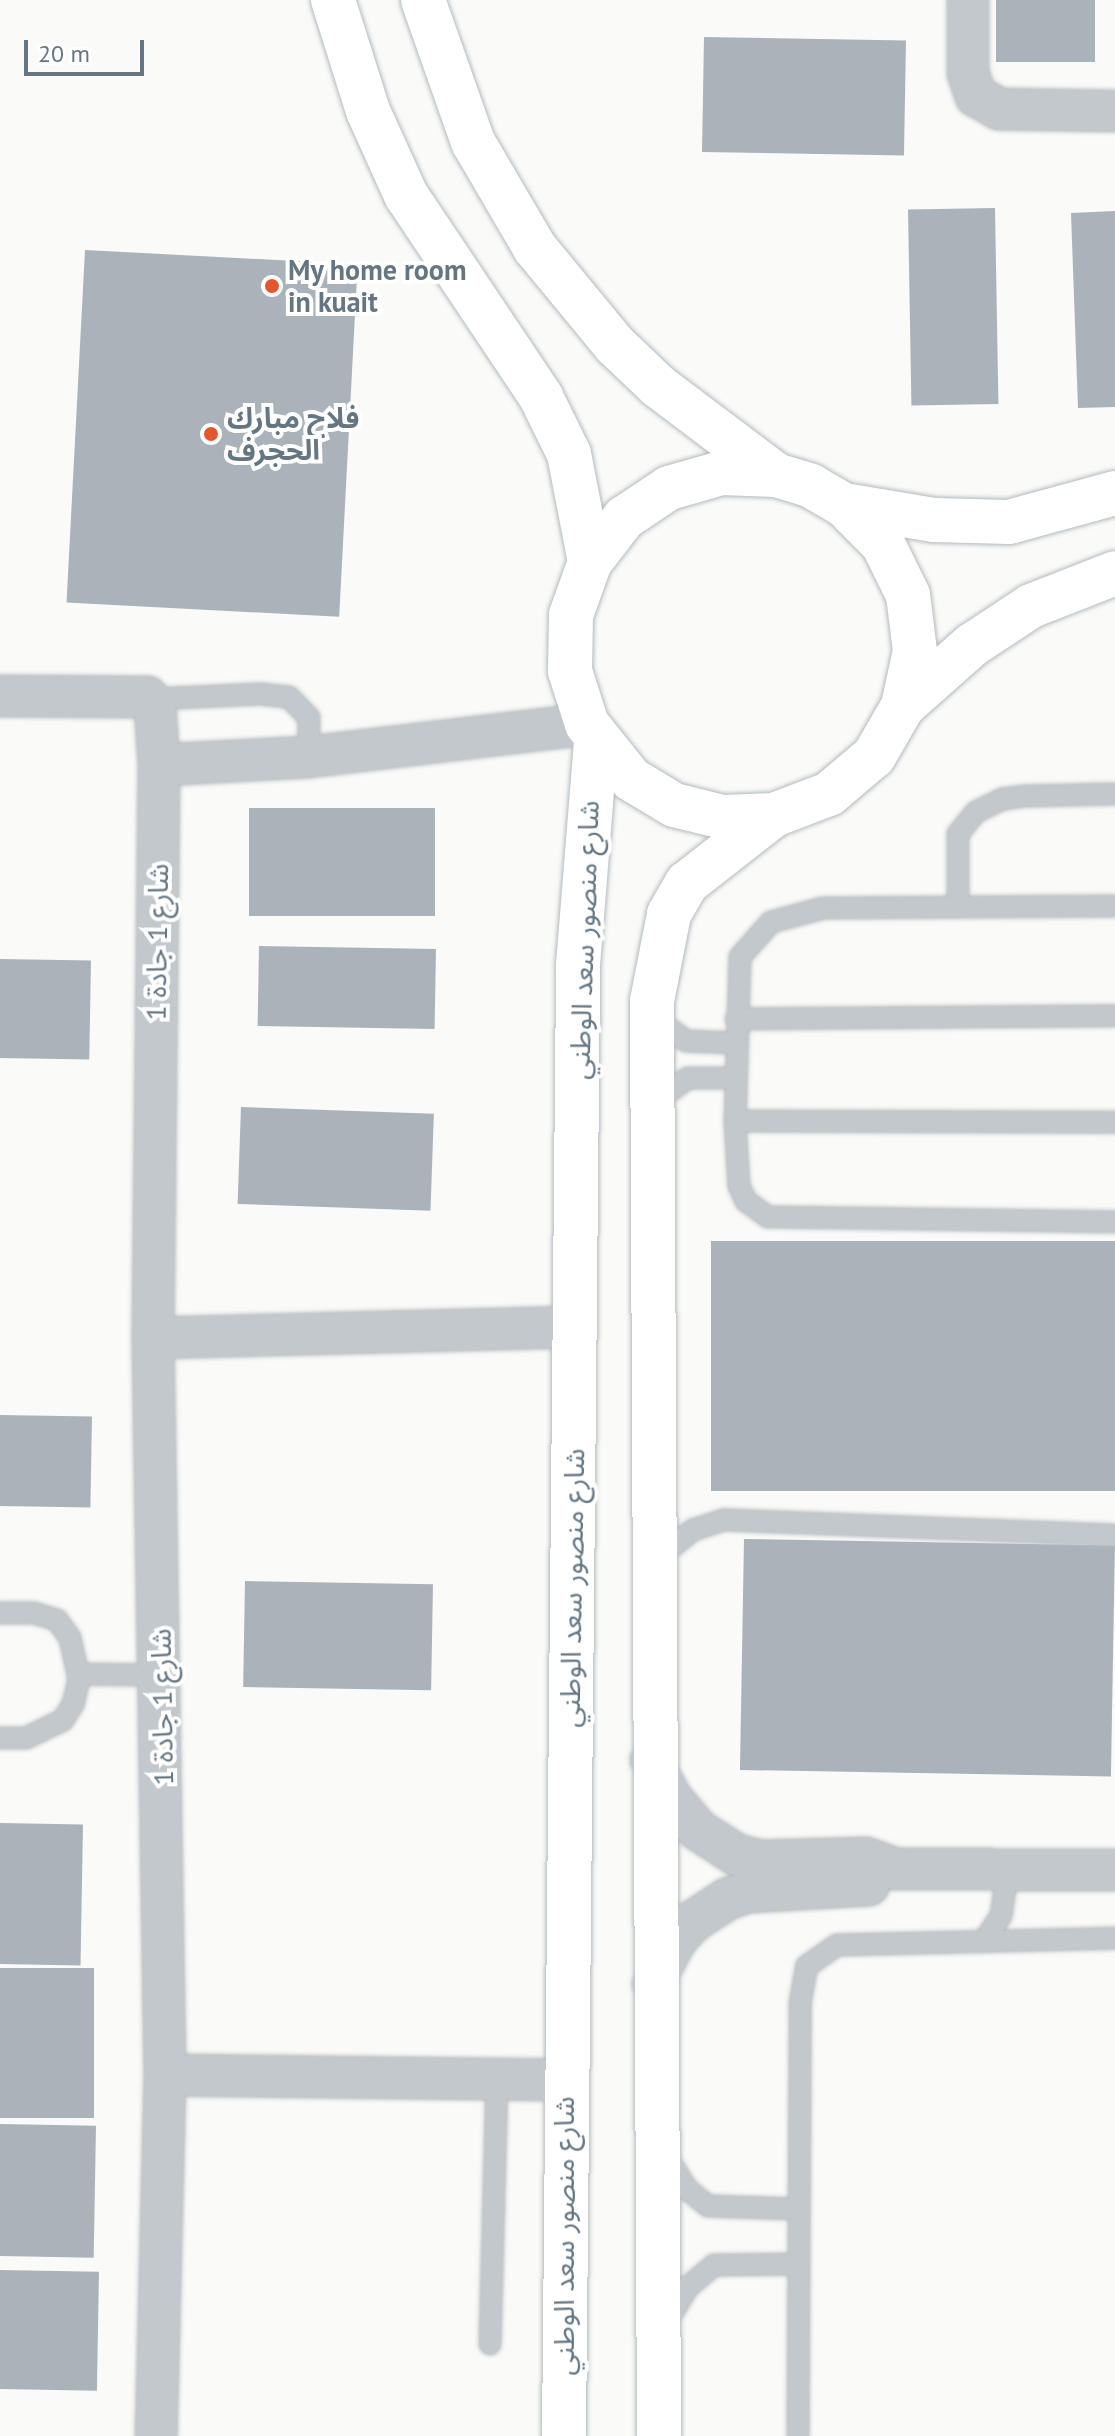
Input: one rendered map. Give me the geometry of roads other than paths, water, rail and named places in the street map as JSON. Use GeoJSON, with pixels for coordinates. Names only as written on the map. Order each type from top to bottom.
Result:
{"type":"FeatureCollection","features":[{"type":"Feature","properties":{"kind":"street"},"geometry":{"type":"LineString","coordinates":[[333,0],[368,111],[406,195],[541,397],[569,454],[590,562]]}},
{"type":"Feature","properties":{"kind":"street"},"geometry":{"type":"LineString","coordinates":[[423,0],[473,142],[535,248],[615,345],[658,386],[776,475]]}},
{"type":"Feature","properties":{"kind":"street"},"geometry":{"type":"LineString","coordinates":[[968,0],[968,73],[976,96],[999,109],[1115,111]]}},
{"type":"Feature","properties":{"kind":"street"},"geometry":{"type":"LineString","coordinates":[[774,815],[723,817],[674,805],[631,779],[592,733],[570,671],[571,615],[590,562],[624,518],[669,488],[721,473],[776,475],[811,486],[844,505],[883,544],[908,595],[915,651],[903,706]]}},
{"type":"Feature","properties":{"kind":"street"},"geometry":{"type":"LineString","coordinates":[[844,505],[934,520],[1009,522],[1115,493]]}},
{"type":"Feature","properties":{"kind":"street"},"geometry":{"type":"LineString","coordinates":[[659,2436],[655,2345],[651,1760],[651,1014],[657,955],[669,914],[687,883],[774,815],[829,794],[863,766],[903,706],[972,645],[1031,606],[1115,573]]}},
{"type":"Feature","properties":{"kind":"street"},"geometry":{"type":"LineString","coordinates":[[0,696],[152,699]]}},
{"type":"Feature","properties":{"kind":"street","name":"شارع 1 جادة 1"},"geometry":{"type":"LineString","coordinates":[[152,699],[159,765],[153,1338],[162,1675],[165,2075],[156,2436]]}},
{"type":"Feature","properties":{"kind":"street"},"geometry":{"type":"LineString","coordinates":[[159,765],[308,757],[592,733]]}},
{"type":"Feature","properties":{"kind":"street","name":"شارع منصور سعد الوطني"},"geometry":{"type":"LineString","coordinates":[[564,2436],[578,965],[592,733]]}},
{"type":"Feature","properties":{"kind":"street"},"geometry":{"type":"LineString","coordinates":[[153,1338],[576,1327]]}},
{"type":"Feature","properties":{"kind":"street"},"geometry":{"type":"LineString","coordinates":[[651,1760],[671,1798],[698,1830],[737,1855],[761,1861],[866,1858],[896,1869],[1115,1870]]}},
{"type":"Feature","properties":{"kind":"street"},"geometry":{"type":"LineString","coordinates":[[653,1986],[675,1941],[692,1922],[727,1899],[747,1892],[865,1885],[896,1869]]}},
{"type":"Feature","properties":{"kind":"street"},"geometry":{"type":"LineString","coordinates":[[165,2075],[565,2080]]}},
{"type":"Feature","properties":{"kind":"lane"},"geometry":{"type":"LineString","coordinates":[[152,699],[260,694],[289,697],[309,718],[308,757]]}},
{"type":"Feature","properties":{"kind":"lane"},"geometry":{"type":"LineString","coordinates":[[958,907],[958,834],[976,812],[1024,796],[1115,794]]}},
{"type":"Feature","properties":{"kind":"lane"},"geometry":{"type":"LineString","coordinates":[[1115,906],[823,908],[771,922],[740,957],[735,1121],[739,1186],[746,1201],[768,1217],[1115,1222]]}},
{"type":"Feature","properties":{"kind":"lane"},"geometry":{"type":"LineString","coordinates":[[651,1014],[686,1041],[736,1043]]}},
{"type":"Feature","properties":{"kind":"lane"},"geometry":{"type":"LineString","coordinates":[[736,1019],[1115,1016]]}},
{"type":"Feature","properties":{"kind":"lane"},"geometry":{"type":"LineString","coordinates":[[652,1105],[688,1078],[736,1078]]}},
{"type":"Feature","properties":{"kind":"lane"},"geometry":{"type":"LineString","coordinates":[[735,1121],[1115,1122]]}},
{"type":"Feature","properties":{"kind":"lane"},"geometry":{"type":"LineString","coordinates":[[651,1568],[677,1540],[724,1520],[1115,1535]]}},
{"type":"Feature","properties":{"kind":"lane"},"geometry":{"type":"LineString","coordinates":[[0,1613],[34,1613],[57,1620],[70,1638],[78,1674],[73,1704],[63,1720],[26,1738],[0,1738]]}},
{"type":"Feature","properties":{"kind":"lane"},"geometry":{"type":"LineString","coordinates":[[78,1674],[162,1675]]}},
{"type":"Feature","properties":{"kind":"lane"},"geometry":{"type":"LineString","coordinates":[[984,1941],[1001,1916],[1008,1869]]}},
{"type":"Feature","properties":{"kind":"lane"},"geometry":{"type":"LineString","coordinates":[[798,2436],[800,2004],[807,1966],[837,1945],[1115,1938]]}},
{"type":"Feature","properties":{"kind":"lane"},"geometry":{"type":"LineString","coordinates":[[490,2344],[497,2078]]}},
{"type":"Feature","properties":{"kind":"lane"},"geometry":{"type":"LineString","coordinates":[[654,2135],[687,2189],[708,2206],[799,2209]]}},
{"type":"Feature","properties":{"kind":"lane"},"geometry":{"type":"LineString","coordinates":[[655,2345],[688,2287],[714,2265],[799,2264]]}},
{"type":"Feature","properties":{"kind":"place","name":"My home room in kuait"},"geometry":{"type":"Point","coordinates":[272,286]}},
{"type":"Feature","properties":{"kind":"place","name":"فلاح مبارك الحجرف"},"geometry":{"type":"Point","coordinates":[211,434]}}]}
